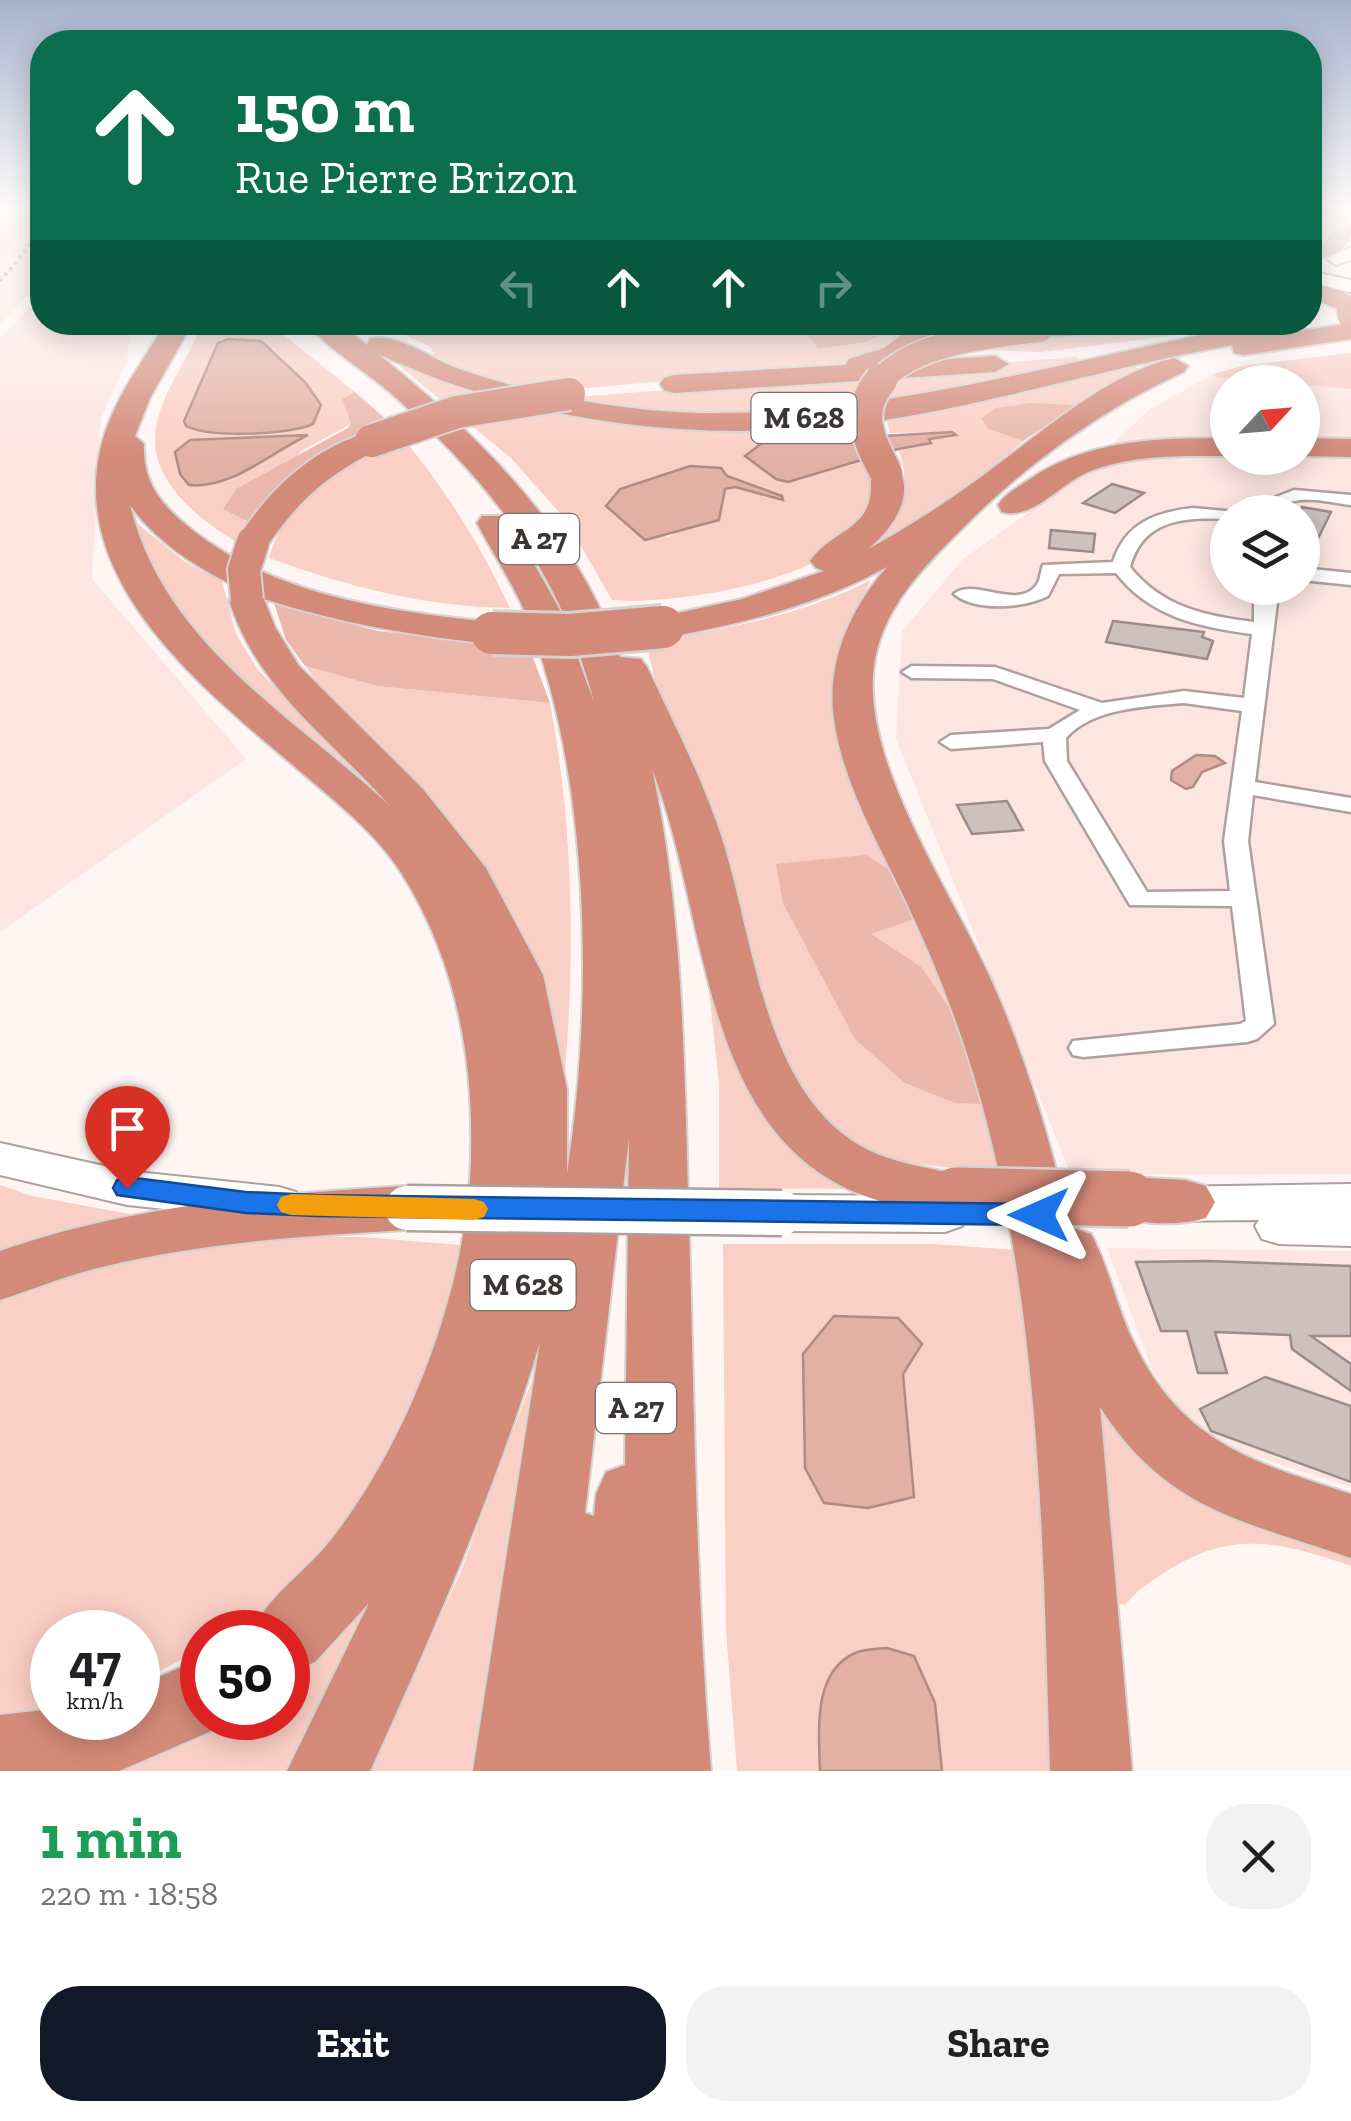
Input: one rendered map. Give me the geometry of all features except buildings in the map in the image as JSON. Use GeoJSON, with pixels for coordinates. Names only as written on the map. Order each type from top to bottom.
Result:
{"type":"FeatureCollection","features":[{"type":"Feature","properties":{"kind":"highway"},"geometry":{"type":"LineString","coordinates":[[174,335],[134,400],[113,451],[112,504],[127,556],[166,618],[214,672],[352,794],[420,865],[441,896],[479,976],[498,1054],[503,1131],[499,1206],[484,1280],[449,1392],[418,1463],[374,1538],[341,1583],[310,1615]]}},
{"type":"Feature","properties":{"kind":"highway","name":"M 628"},"geometry":{"type":"LineString","coordinates":[[176,335],[140,411],[128,447],[130,478],[154,514],[200,551],[262,584],[352,612],[570,635],[658,620],[745,612],[829,585],[991,503],[1064,460],[1190,375],[1230,362],[1334,350],[1351,344]]}},
{"type":"Feature","properties":{"kind":"highway","name":"A 27"},"geometry":{"type":"LineString","coordinates":[[305,335],[410,419],[448,461],[507,543],[555,642],[587,754],[598,832],[608,981],[604,1115],[607,1149],[554,1771]]}},
{"type":"Feature","properties":{"kind":"highway","name":"A 27"},"geometry":{"type":"LineString","coordinates":[[336,335],[398,382],[477,457],[560,570],[598,651],[629,758],[643,828],[651,892],[657,1046],[615,1771]]}},
{"type":"Feature","properties":{"kind":"highway","name":"M 628"},"geometry":{"type":"LineString","coordinates":[[365,335],[431,370],[527,400],[626,415],[725,420],[798,419],[890,410],[1247,335]]}},
{"type":"Feature","properties":{"kind":"highway","name":"M 628"},"geometry":{"type":"LineString","coordinates":[[328,1771],[444,1520],[506,1360],[531,1241],[538,1176],[536,1066],[519,984],[486,904],[416,808],[272,656],[252,622],[244,570],[253,542],[266,518],[298,485],[326,465],[370,441],[456,412],[569,394],[857,366],[894,354],[920,335]]}},
{"type":"Feature","properties":{"kind":"highway","name":"M 628"},"geometry":{"type":"LineString","coordinates":[[950,335],[952,340],[994,354],[1023,356],[1131,346]]}},
{"type":"Feature","properties":{"kind":"highway","name":"M 628"},"geometry":{"type":"LineString","coordinates":[[658,620],[750,592],[826,562],[871,529],[888,500],[886,473],[865,425],[867,398],[877,384],[907,362],[943,348],[1011,335]]}},
{"type":"Feature","properties":{"kind":"highway","name":"M 628"},"geometry":{"type":"LineString","coordinates":[[655,385],[953,368],[1225,335]]}},
{"type":"Feature","properties":{"kind":"highway","name":"M 628"},"geometry":{"type":"LineString","coordinates":[[1091,1771],[1074,1486],[1049,1265],[1010,1106],[964,974],[890,815],[872,710],[872,683],[884,636],[900,608],[991,503],[1096,407],[1154,374],[1242,347],[1263,335]]}},
{"type":"Feature","properties":{"kind":"highway"},"geometry":{"type":"LineString","coordinates":[[1320,447],[1351,448]]}},
{"type":"Feature","properties":{"kind":"highway"},"geometry":{"type":"LineString","coordinates":[[991,503],[1097,458],[1145,450],[1210,448]]}},
{"type":"Feature","properties":{"kind":"highway"},"geometry":{"type":"LineString","coordinates":[[477,457],[518,493],[591,594],[690,810],[752,1039],[780,1104],[812,1142],[850,1169],[951,1204],[1147,1207]]}},
{"type":"Feature","properties":{"kind":"highway"},"geometry":{"type":"LineString","coordinates":[[964,974],[1025,1089],[1092,1319],[1142,1414],[1176,1450],[1220,1480],[1351,1526]]}},
{"type":"Feature","properties":{"kind":"highway"},"geometry":{"type":"LineString","coordinates":[[657,1046],[661,1564],[670,1771]]}},
{"type":"Feature","properties":{"kind":"highway"},"geometry":{"type":"LineString","coordinates":[[514,1771],[604,1115]]}},
{"type":"Feature","properties":{"kind":"highway"},"geometry":{"type":"LineString","coordinates":[[0,1276],[71,1250],[167,1228],[248,1218],[407,1208]]}},
{"type":"Feature","properties":{"kind":"highway"},"geometry":{"type":"LineString","coordinates":[[0,1755],[44,1752],[105,1738],[180,1708]]}},
{"type":"Feature","properties":{"kind":"main road"},"geometry":{"type":"LineString","coordinates":[[0,1160],[67,1176],[193,1197],[407,1208],[782,1214],[951,1204],[1070,1215],[1147,1207],[1351,1201]]}},
{"type":"Feature","properties":{"kind":"main road"},"geometry":{"type":"LineString","coordinates":[[1147,1207],[1351,1228]]}},
{"type":"Feature","properties":{"kind":"street"},"geometry":{"type":"LineString","coordinates":[[1320,497],[1351,500]]}},
{"type":"Feature","properties":{"kind":"street"},"geometry":{"type":"LineString","coordinates":[[1120,567],[1127,542],[1137,529],[1162,518],[1210,514]]}},
{"type":"Feature","properties":{"kind":"street"},"geometry":{"type":"LineString","coordinates":[[964,594],[995,600],[1026,598],[1047,590],[1051,584],[1050,569],[1120,567]]}},
{"type":"Feature","properties":{"kind":"street"},"geometry":{"type":"LineString","coordinates":[[1120,567],[1138,590],[1170,611],[1193,620],[1263,629]]}},
{"type":"Feature","properties":{"kind":"street"},"geometry":{"type":"LineString","coordinates":[[1320,576],[1351,580]]}},
{"type":"Feature","properties":{"kind":"street"},"geometry":{"type":"LineString","coordinates":[[1082,1048],[1235,1034],[1258,1028],[1236,841],[1267,605]]}},
{"type":"Feature","properties":{"kind":"street"},"geometry":{"type":"LineString","coordinates":[[912,672],[994,673],[1100,710]]}},
{"type":"Feature","properties":{"kind":"street"},"geometry":{"type":"LineString","coordinates":[[951,742],[1056,735],[1071,721],[1100,710],[1193,696],[1252,706]]}},
{"type":"Feature","properties":{"kind":"street"},"geometry":{"type":"LineString","coordinates":[[1056,735],[1056,761],[1139,900],[1240,898]]}},
{"type":"Feature","properties":{"kind":"street"},"geometry":{"type":"LineString","coordinates":[[1245,787],[1351,805]]}},
{"type":"Feature","properties":{"kind":"shaded area"},"geometry":{"type":"Polygon","coordinates":[[[0,292],[30,292],[30,293],[0,325],[0,292]]]}},
{"type":"Feature","properties":{"kind":"shaded area"},"geometry":{"type":"Polygon","coordinates":[[[30,308],[30,335],[130,335],[127,361],[101,418],[92,579],[246,759],[0,932],[0,337],[30,308]]]}},
{"type":"Feature","properties":{"kind":"shaded area"},"geometry":{"type":"Polygon","coordinates":[[[197,335],[284,335],[355,392],[342,399],[351,424],[301,451],[238,543],[177,494],[158,461],[157,422],[197,335]]]}},
{"type":"Feature","properties":{"kind":"shaded area"},"geometry":{"type":"Polygon","coordinates":[[[405,335],[807,335],[818,349],[867,342],[881,335],[911,335],[899,344],[835,366],[531,393],[428,361],[434,355],[431,347],[405,335]]]}},
{"type":"Feature","properties":{"kind":"shaded area"},"geometry":{"type":"Polygon","coordinates":[[[807,335],[881,335],[867,342],[818,349],[807,335]]]}},
{"type":"Feature","properties":{"kind":"shaded area"},"geometry":{"type":"Polygon","coordinates":[[[958,335],[1178,335],[1041,352],[990,350],[971,345],[958,335]]]}},
{"type":"Feature","properties":{"kind":"shaded area"},"geometry":{"type":"Polygon","coordinates":[[[228,339],[261,341],[305,382],[321,405],[313,424],[249,434],[186,426],[184,421],[218,343],[228,339]]]}},
{"type":"Feature","properties":{"kind":"shaded area"},"geometry":{"type":"Polygon","coordinates":[[[1351,353],[1351,1174],[1071,1175],[896,739],[902,631],[963,559],[1077,477],[1150,409],[1210,376],[1210,475],[1320,475],[1320,365],[1251,365],[1351,353]]]}},
{"type":"Feature","properties":{"kind":"shaded area"},"geometry":{"type":"Polygon","coordinates":[[[1351,353],[1351,389],[1320,386],[1320,365],[1251,365],[1351,353]]]}},
{"type":"Feature","properties":{"kind":"shaded area"},"geometry":{"type":"Polygon","coordinates":[[[1076,357],[1084,361],[865,406],[791,413],[702,413],[554,399],[1076,357]]]}},
{"type":"Feature","properties":{"kind":"shaded area"},"geometry":{"type":"Polygon","coordinates":[[[391,359],[440,379],[579,413],[859,419],[872,464],[875,498],[857,533],[831,554],[796,570],[716,592],[640,601],[612,600],[566,520],[511,458],[391,359]],[[727,476],[620,489],[606,506],[668,537],[687,527],[719,520],[724,489],[735,487],[781,496],[727,476]]]}},
{"type":"Feature","properties":{"kind":"shaded area"},"geometry":{"type":"Polygon","coordinates":[[[1119,364],[1142,369],[1077,405],[1009,406],[982,417],[988,429],[1023,441],[993,468],[857,560],[891,523],[903,498],[905,484],[898,448],[952,432],[890,433],[885,414],[1119,364]]]}},
{"type":"Feature","properties":{"kind":"shaded area"},"geometry":{"type":"Polygon","coordinates":[[[355,392],[390,423],[251,523],[223,509],[236,489],[348,428],[351,424],[342,399],[355,392]]]}},
{"type":"Feature","properties":{"kind":"shaded area"},"geometry":{"type":"Polygon","coordinates":[[[1030,403],[1076,405],[1023,441],[988,429],[981,418],[996,408],[1030,403]]]}},
{"type":"Feature","properties":{"kind":"shaded area"},"geometry":{"type":"Polygon","coordinates":[[[952,432],[956,435],[929,439],[931,443],[788,482],[776,479],[745,456],[762,443],[952,432]]]}},
{"type":"Feature","properties":{"kind":"shaded area"},"geometry":{"type":"Polygon","coordinates":[[[308,435],[235,476],[204,485],[189,485],[180,474],[175,452],[190,440],[308,435]]]}},
{"type":"Feature","properties":{"kind":"shaded area"},"geometry":{"type":"Polygon","coordinates":[[[402,437],[462,519],[510,608],[448,604],[388,594],[269,558],[278,536],[304,499],[340,471],[402,437]]]}},
{"type":"Feature","properties":{"kind":"shaded area"},"geometry":{"type":"Polygon","coordinates":[[[690,466],[721,468],[727,476],[782,496],[783,500],[735,487],[725,489],[719,520],[645,540],[606,506],[620,489],[690,466]]]}},
{"type":"Feature","properties":{"kind":"shaded area"},"geometry":{"type":"Polygon","coordinates":[[[128,516],[185,562],[222,581],[236,634],[258,670],[405,822],[253,689],[193,628],[153,575],[128,516]]]}},
{"type":"Feature","properties":{"kind":"shaded area"},"geometry":{"type":"Polygon","coordinates":[[[871,580],[854,613],[840,678],[962,1026],[1001,1173],[849,1157],[800,1108],[747,959],[721,832],[655,680],[646,641],[761,620],[817,603],[871,580]]]}},
{"type":"Feature","properties":{"kind":"shaded area"},"geometry":{"type":"Polygon","coordinates":[[[274,603],[378,631],[529,647],[550,703],[377,686],[305,666],[286,640],[274,603]]]}},
{"type":"Feature","properties":{"kind":"shaded area"},"geometry":{"type":"Polygon","coordinates":[[[305,666],[377,686],[550,703],[569,858],[571,961],[561,1116],[491,880],[440,809],[339,710],[305,666]]]}},
{"type":"Feature","properties":{"kind":"shaded area"},"geometry":{"type":"Polygon","coordinates":[[[1196,755],[1215,756],[1225,763],[1202,772],[1193,787],[1186,789],[1171,780],[1172,771],[1196,755]]]}},
{"type":"Feature","properties":{"kind":"shaded area"},"geometry":{"type":"Polygon","coordinates":[[[866,855],[904,879],[920,917],[871,934],[921,967],[962,1026],[983,1104],[955,1103],[905,1083],[855,1039],[783,903],[776,864],[866,855]]]}},
{"type":"Feature","properties":{"kind":"shaded area"},"geometry":{"type":"Polygon","coordinates":[[[704,944],[756,1106],[809,1163],[855,1189],[719,1188],[719,1084],[704,944]]]}},
{"type":"Feature","properties":{"kind":"shaded area"},"geometry":{"type":"Polygon","coordinates":[[[0,1185],[32,1196],[146,1217],[0,1258],[0,1185]]]}},
{"type":"Feature","properties":{"kind":"shaded area"},"geometry":{"type":"Polygon","coordinates":[[[245,1237],[363,1237],[460,1245],[437,1346],[363,1503],[265,1610],[180,1610],[180,1660],[160,1671],[160,1610],[30,1610],[30,1714],[18,1718],[0,1713],[0,1297],[36,1279],[245,1237]]]}},
{"type":"Feature","properties":{"kind":"shaded area"},"geometry":{"type":"Polygon","coordinates":[[[723,1244],[933,1244],[1018,1250],[1047,1474],[1056,1771],[737,1771],[726,1630],[723,1244]]]}},
{"type":"Feature","properties":{"kind":"shaded area"},"geometry":{"type":"Polygon","coordinates":[[[1107,1248],[1351,1251],[1351,1487],[1209,1442],[1186,1424],[1151,1367],[1107,1248]]]}},
{"type":"Feature","properties":{"kind":"shaded area"},"geometry":{"type":"Polygon","coordinates":[[[834,1316],[898,1318],[922,1344],[903,1374],[914,1497],[868,1508],[824,1503],[805,1468],[803,1354],[834,1316]]]}},
{"type":"Feature","properties":{"kind":"shaded area"},"geometry":{"type":"Polygon","coordinates":[[[1090,1336],[1120,1400],[1351,1541],[1351,1566],[1280,1546],[1236,1545],[1191,1558],[1150,1582],[1125,1605],[1114,1602],[1090,1336]]]}},
{"type":"Feature","properties":{"kind":"shaded area"},"geometry":{"type":"Polygon","coordinates":[[[532,1380],[471,1771],[372,1771],[461,1571],[532,1380]]]}},
{"type":"Feature","properties":{"kind":"shaded area"},"geometry":{"type":"Polygon","coordinates":[[[382,1577],[310,1727],[310,1654],[382,1577]]]}},
{"type":"Feature","properties":{"kind":"shaded area"},"geometry":{"type":"Polygon","coordinates":[[[887,1648],[914,1656],[935,1703],[942,1771],[820,1771],[821,1705],[831,1674],[855,1653],[887,1648]]]}},
{"type":"Feature","properties":{"kind":"shaded area"},"geometry":{"type":"Polygon","coordinates":[[[184,1740],[304,1740],[289,1771],[97,1771],[184,1740]]]}},
{"type":"Feature","properties":{"kind":"slow traffic"},"geometry":{"type":"LineString","coordinates":[[291,1205],[474,1209]]}},
{"type":"Feature","properties":{"kind":"route"},"geometry":{"type":"LineString","coordinates":[[127,1188],[316,1206],[1039,1215]]}}]}
